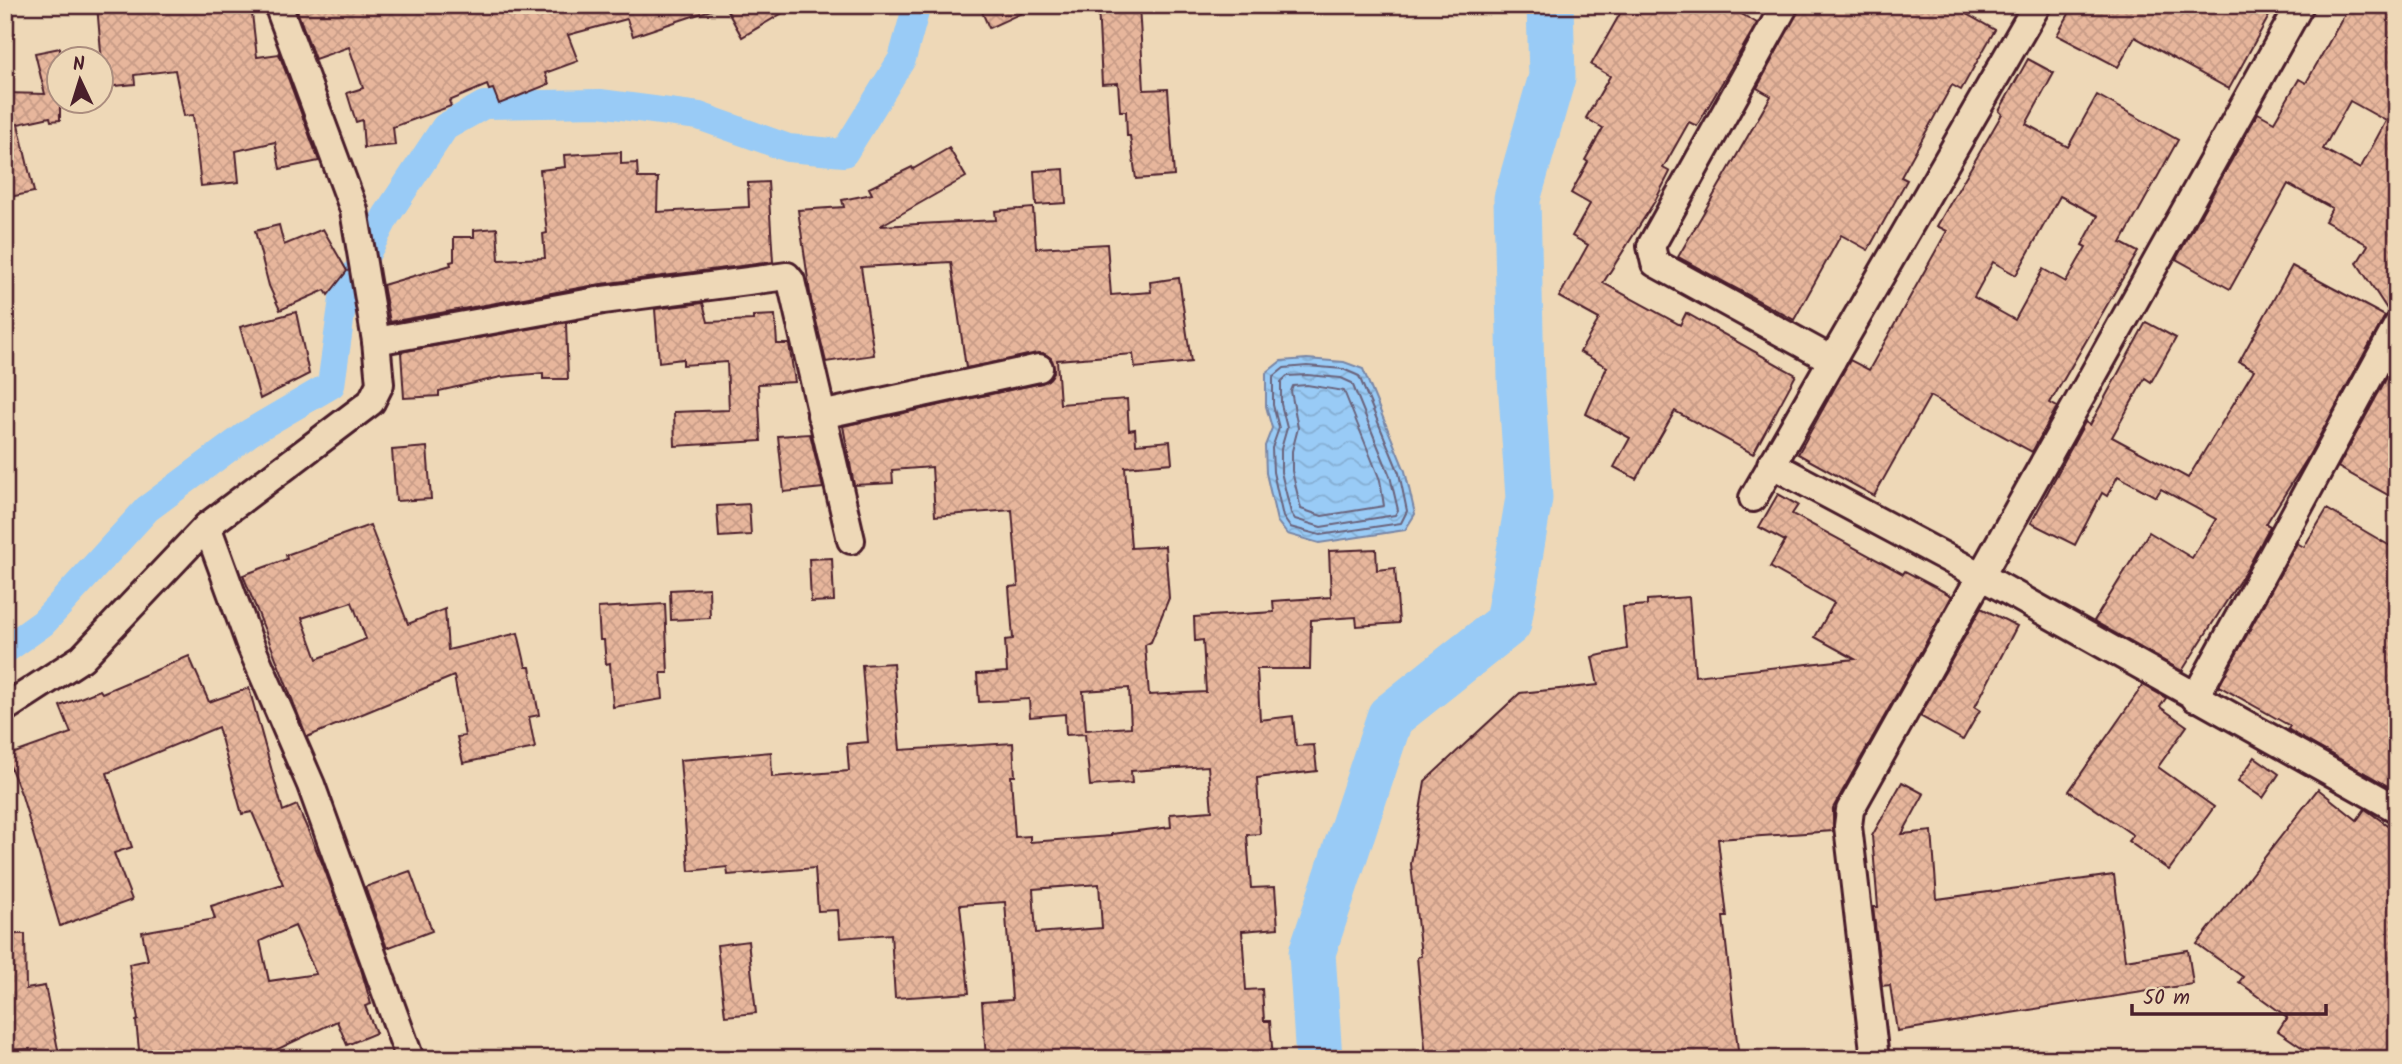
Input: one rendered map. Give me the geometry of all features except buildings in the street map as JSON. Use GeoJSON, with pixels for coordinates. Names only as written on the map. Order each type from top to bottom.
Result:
{"type":"FeatureCollection","features":[{"type":"Feature","properties":{"kind":"street"},"geometry":{"type":"LineString","coordinates":[[5,708],[82,657],[207,526],[370,402],[380,384],[376,341],[354,211],[278,5]]}},
{"type":"Feature","properties":{"kind":"street"},"geometry":{"type":"LineString","coordinates":[[1785,5],[1651,246],[1651,252],[1655,262],[1832,360]]}},
{"type":"Feature","properties":{"kind":"street"},"geometry":{"type":"LineString","coordinates":[[1753,499],[2037,5]]}},
{"type":"Feature","properties":{"kind":"street"},"geometry":{"type":"LineString","coordinates":[[1875,1059],[1848,818],[2300,5]]}},
{"type":"Feature","properties":{"kind":"street"},"geometry":{"type":"LineString","coordinates":[[376,341],[603,300],[788,276],[851,540]]}},
{"type":"Feature","properties":{"kind":"street"},"geometry":{"type":"LineString","coordinates":[[2195,698],[2397,326]]}},
{"type":"Feature","properties":{"kind":"street"},"geometry":{"type":"LineString","coordinates":[[821,415],[1039,368]]}},
{"type":"Feature","properties":{"kind":"street"},"geometry":{"type":"LineString","coordinates":[[1771,464],[1981,576],[2397,810]]}},
{"type":"Feature","properties":{"kind":"street"},"geometry":{"type":"LineString","coordinates":[[207,526],[250,644],[311,785],[410,1059]]}},
{"type":"Feature","properties":{"kind":"water"},"geometry":{"type":"Polygon","coordinates":[[[1307,359],[1344,362],[1363,369],[1405,471],[1415,514],[1405,530],[1319,543],[1287,534],[1277,521],[1266,473],[1265,446],[1272,428],[1266,406],[1266,373],[1281,361],[1307,359]]]}},
{"type":"Feature","properties":{"kind":"waterway"},"geometry":{"type":"LineString","coordinates":[[5,650],[43,623],[147,509],[249,433],[331,385],[343,299],[386,216],[445,127],[484,105],[600,103],[699,116],[788,148],[844,153],[902,59],[917,5]]}},
{"type":"Feature","properties":{"kind":"waterway"},"geometry":{"type":"LineString","coordinates":[[1319,1059],[1312,953],[1390,717],[1508,623],[1529,498],[1521,379],[1517,199],[1552,77],[1550,5]]}}]}
